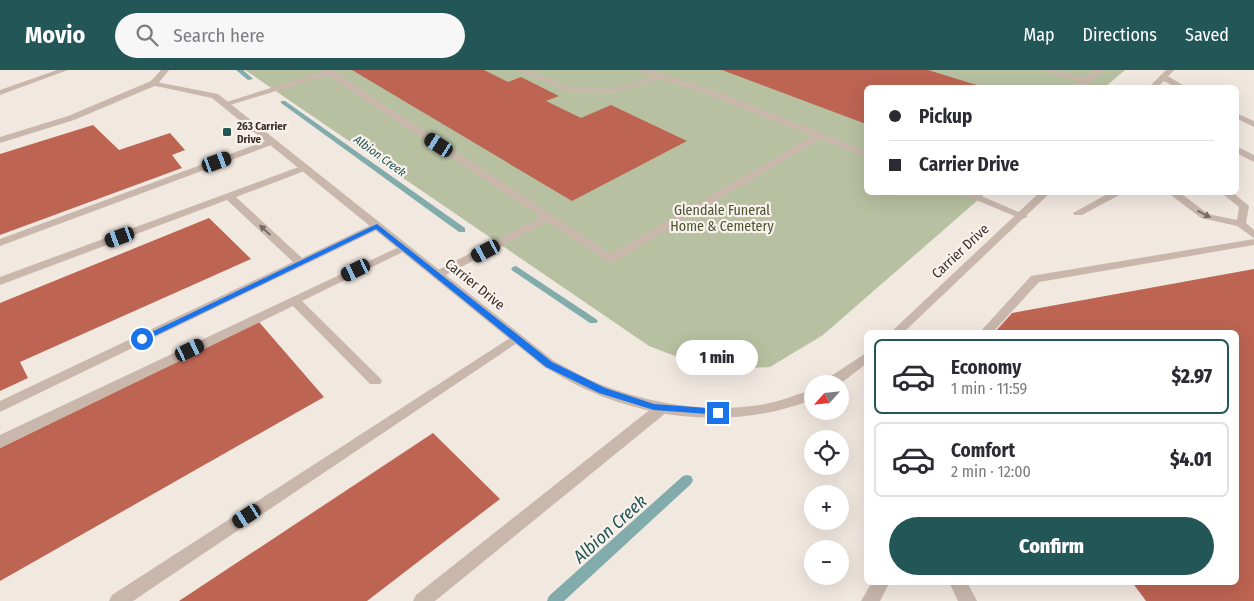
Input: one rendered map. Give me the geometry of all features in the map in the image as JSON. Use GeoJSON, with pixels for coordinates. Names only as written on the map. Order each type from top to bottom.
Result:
{"type":"FeatureCollection","features":[{"type":"Feature","properties":{"kind":"street"},"geometry":{"type":"LineString","coordinates":[[0,93],[64,70]]}},
{"type":"Feature","properties":{"kind":"street"},"geometry":{"type":"LineString","coordinates":[[0,140],[71,118],[154,83],[165,70]]}},
{"type":"Feature","properties":{"kind":"street"},"geometry":{"type":"LineString","coordinates":[[521,70],[568,90],[614,91],[660,77]]}},
{"type":"Feature","properties":{"kind":"street"},"geometry":{"type":"LineString","coordinates":[[641,70],[712,93],[864,153]]}},
{"type":"Feature","properties":{"kind":"street"},"geometry":{"type":"LineString","coordinates":[[1047,70],[1086,81]]}},
{"type":"Feature","properties":{"kind":"street"},"geometry":{"type":"LineString","coordinates":[[1081,85],[1100,70]]}},
{"type":"Feature","properties":{"kind":"street"},"geometry":{"type":"LineString","coordinates":[[1155,85],[1170,70]]}},
{"type":"Feature","properties":{"kind":"street"},"geometry":{"type":"LineString","coordinates":[[224,104],[327,71],[611,259],[820,136]]}},
{"type":"Feature","properties":{"kind":"street"},"geometry":{"type":"LineString","coordinates":[[1163,77],[1178,85]]}},
{"type":"Feature","properties":{"kind":"street","name":"Carrier Drive"},"geometry":{"type":"LineString","coordinates":[[154,83],[215,96],[549,364],[602,391],[662,408],[735,414],[768,410],[804,398]]}},
{"type":"Feature","properties":{"kind":"street"},"geometry":{"type":"LineString","coordinates":[[1239,116],[1254,124]]}},
{"type":"Feature","properties":{"kind":"street"},"geometry":{"type":"LineString","coordinates":[[0,243],[271,142]]}},
{"type":"Feature","properties":{"kind":"street"},"geometry":{"type":"LineString","coordinates":[[1239,151],[1254,159]]}},
{"type":"Feature","properties":{"kind":"street"},"geometry":{"type":"LineString","coordinates":[[0,281],[304,168]]}},
{"type":"Feature","properties":{"kind":"street"},"geometry":{"type":"LineString","coordinates":[[970,195],[1023,216]]}},
{"type":"Feature","properties":{"kind":"street","name":"Carrier Drive"},"geometry":{"type":"LineString","coordinates":[[899,330],[1023,216],[1043,195]]}},
{"type":"Feature","properties":{"kind":"street"},"geometry":{"type":"LineString","coordinates":[[1078,213],[1114,195]]}},
{"type":"Feature","properties":{"kind":"street"},"geometry":{"type":"LineString","coordinates":[[1176,195],[1205,216],[1241,224],[1254,234]]}},
{"type":"Feature","properties":{"kind":"street"},"geometry":{"type":"LineString","coordinates":[[1229,195],[1244,206],[1241,224]]}},
{"type":"Feature","properties":{"kind":"street"},"geometry":{"type":"LineString","coordinates":[[229,196],[301,263]]}},
{"type":"Feature","properties":{"kind":"street"},"geometry":{"type":"LineString","coordinates":[[438,276],[548,218]]}},
{"type":"Feature","properties":{"kind":"street"},"geometry":{"type":"LineString","coordinates":[[0,407],[377,226]]}},
{"type":"Feature","properties":{"kind":"street"},"geometry":{"type":"LineString","coordinates":[[988,330],[1035,279],[1254,242]]}},
{"type":"Feature","properties":{"kind":"street"},"geometry":{"type":"LineString","coordinates":[[0,442],[403,248]]}},
{"type":"Feature","properties":{"kind":"street"},"geometry":{"type":"LineString","coordinates":[[294,300],[375,381]]}},
{"type":"Feature","properties":{"kind":"street"},"geometry":{"type":"LineString","coordinates":[[118,601],[516,338]]}},
{"type":"Feature","properties":{"kind":"street"},"geometry":{"type":"LineString","coordinates":[[842,375],[864,359]]}},
{"type":"Feature","properties":{"kind":"street"},"geometry":{"type":"LineString","coordinates":[[422,601],[662,408]]}},
{"type":"Feature","properties":{"kind":"street"},"geometry":{"type":"LineString","coordinates":[[870,601],[880,585]]}},
{"type":"Feature","properties":{"kind":"street"},"geometry":{"type":"LineString","coordinates":[[959,585],[968,601]]}},
{"type":"Feature","properties":{"kind":"green space","name":"Glendale Funeral Home & Cemetery"},"geometry":{"type":"Polygon","coordinates":[[[245,70],[1125,70],[1107,85],[864,85],[864,195],[984,195],[823,335],[770,367],[712,370],[649,346],[245,70]]]}},
{"type":"Feature","properties":{"kind":"building"},"geometry":{"type":"Polygon","coordinates":[[[352,70],[484,70],[508,82],[521,77],[559,96],[546,101],[581,118],[611,105],[687,141],[572,201],[352,70]]]}},
{"type":"Feature","properties":{"kind":"building"},"geometry":{"type":"Polygon","coordinates":[[[722,70],[928,70],[977,85],[864,85],[864,123],[722,70]]]}},
{"type":"Feature","properties":{"kind":"building"},"geometry":{"type":"Polygon","coordinates":[[[93,125],[119,150],[170,133],[185,150],[172,155],[182,168],[0,235],[0,154],[93,125]]]}},
{"type":"Feature","properties":{"kind":"building"},"geometry":{"type":"Polygon","coordinates":[[[209,218],[251,259],[20,362],[28,378],[0,391],[0,303],[209,218]]]}},
{"type":"Feature","properties":{"kind":"building"},"geometry":{"type":"Polygon","coordinates":[[[1254,269],[1254,601],[1146,601],[1134,585],[1239,585],[1239,330],[997,330],[1012,313],[1254,269]]]}},
{"type":"Feature","properties":{"kind":"building"},"geometry":{"type":"Polygon","coordinates":[[[259,322],[324,397],[0,581],[0,448],[259,322]]]}},
{"type":"Feature","properties":{"kind":"building"},"geometry":{"type":"Polygon","coordinates":[[[433,433],[500,499],[367,601],[179,601],[433,433]]]}},
{"type":"Feature","properties":{"kind":"waterway","name":"Albion Creek"},"geometry":{"type":"LineString","coordinates":[[239,70],[250,79]]}},
{"type":"Feature","properties":{"kind":"waterway","name":"Albion Creek"},"geometry":{"type":"LineString","coordinates":[[283,102],[462,230]]}},
{"type":"Feature","properties":{"kind":"waterway","name":"Albion Creek"},"geometry":{"type":"LineString","coordinates":[[516,269],[593,321]]}},
{"type":"Feature","properties":{"kind":"waterway","name":"Albion Creek"},"geometry":{"type":"LineString","coordinates":[[554,601],[687,480]]}},
{"type":"Feature","properties":{"kind":"place","name":"263 Carrier Drive"},"geometry":{"type":"Point","coordinates":[227,132]}},
{"type":"Feature","properties":{"kind":"route"},"geometry":{"type":"LineString","coordinates":[[142,339],[377,226],[549,364],[602,391],[654,407],[718,413]]}}]}
